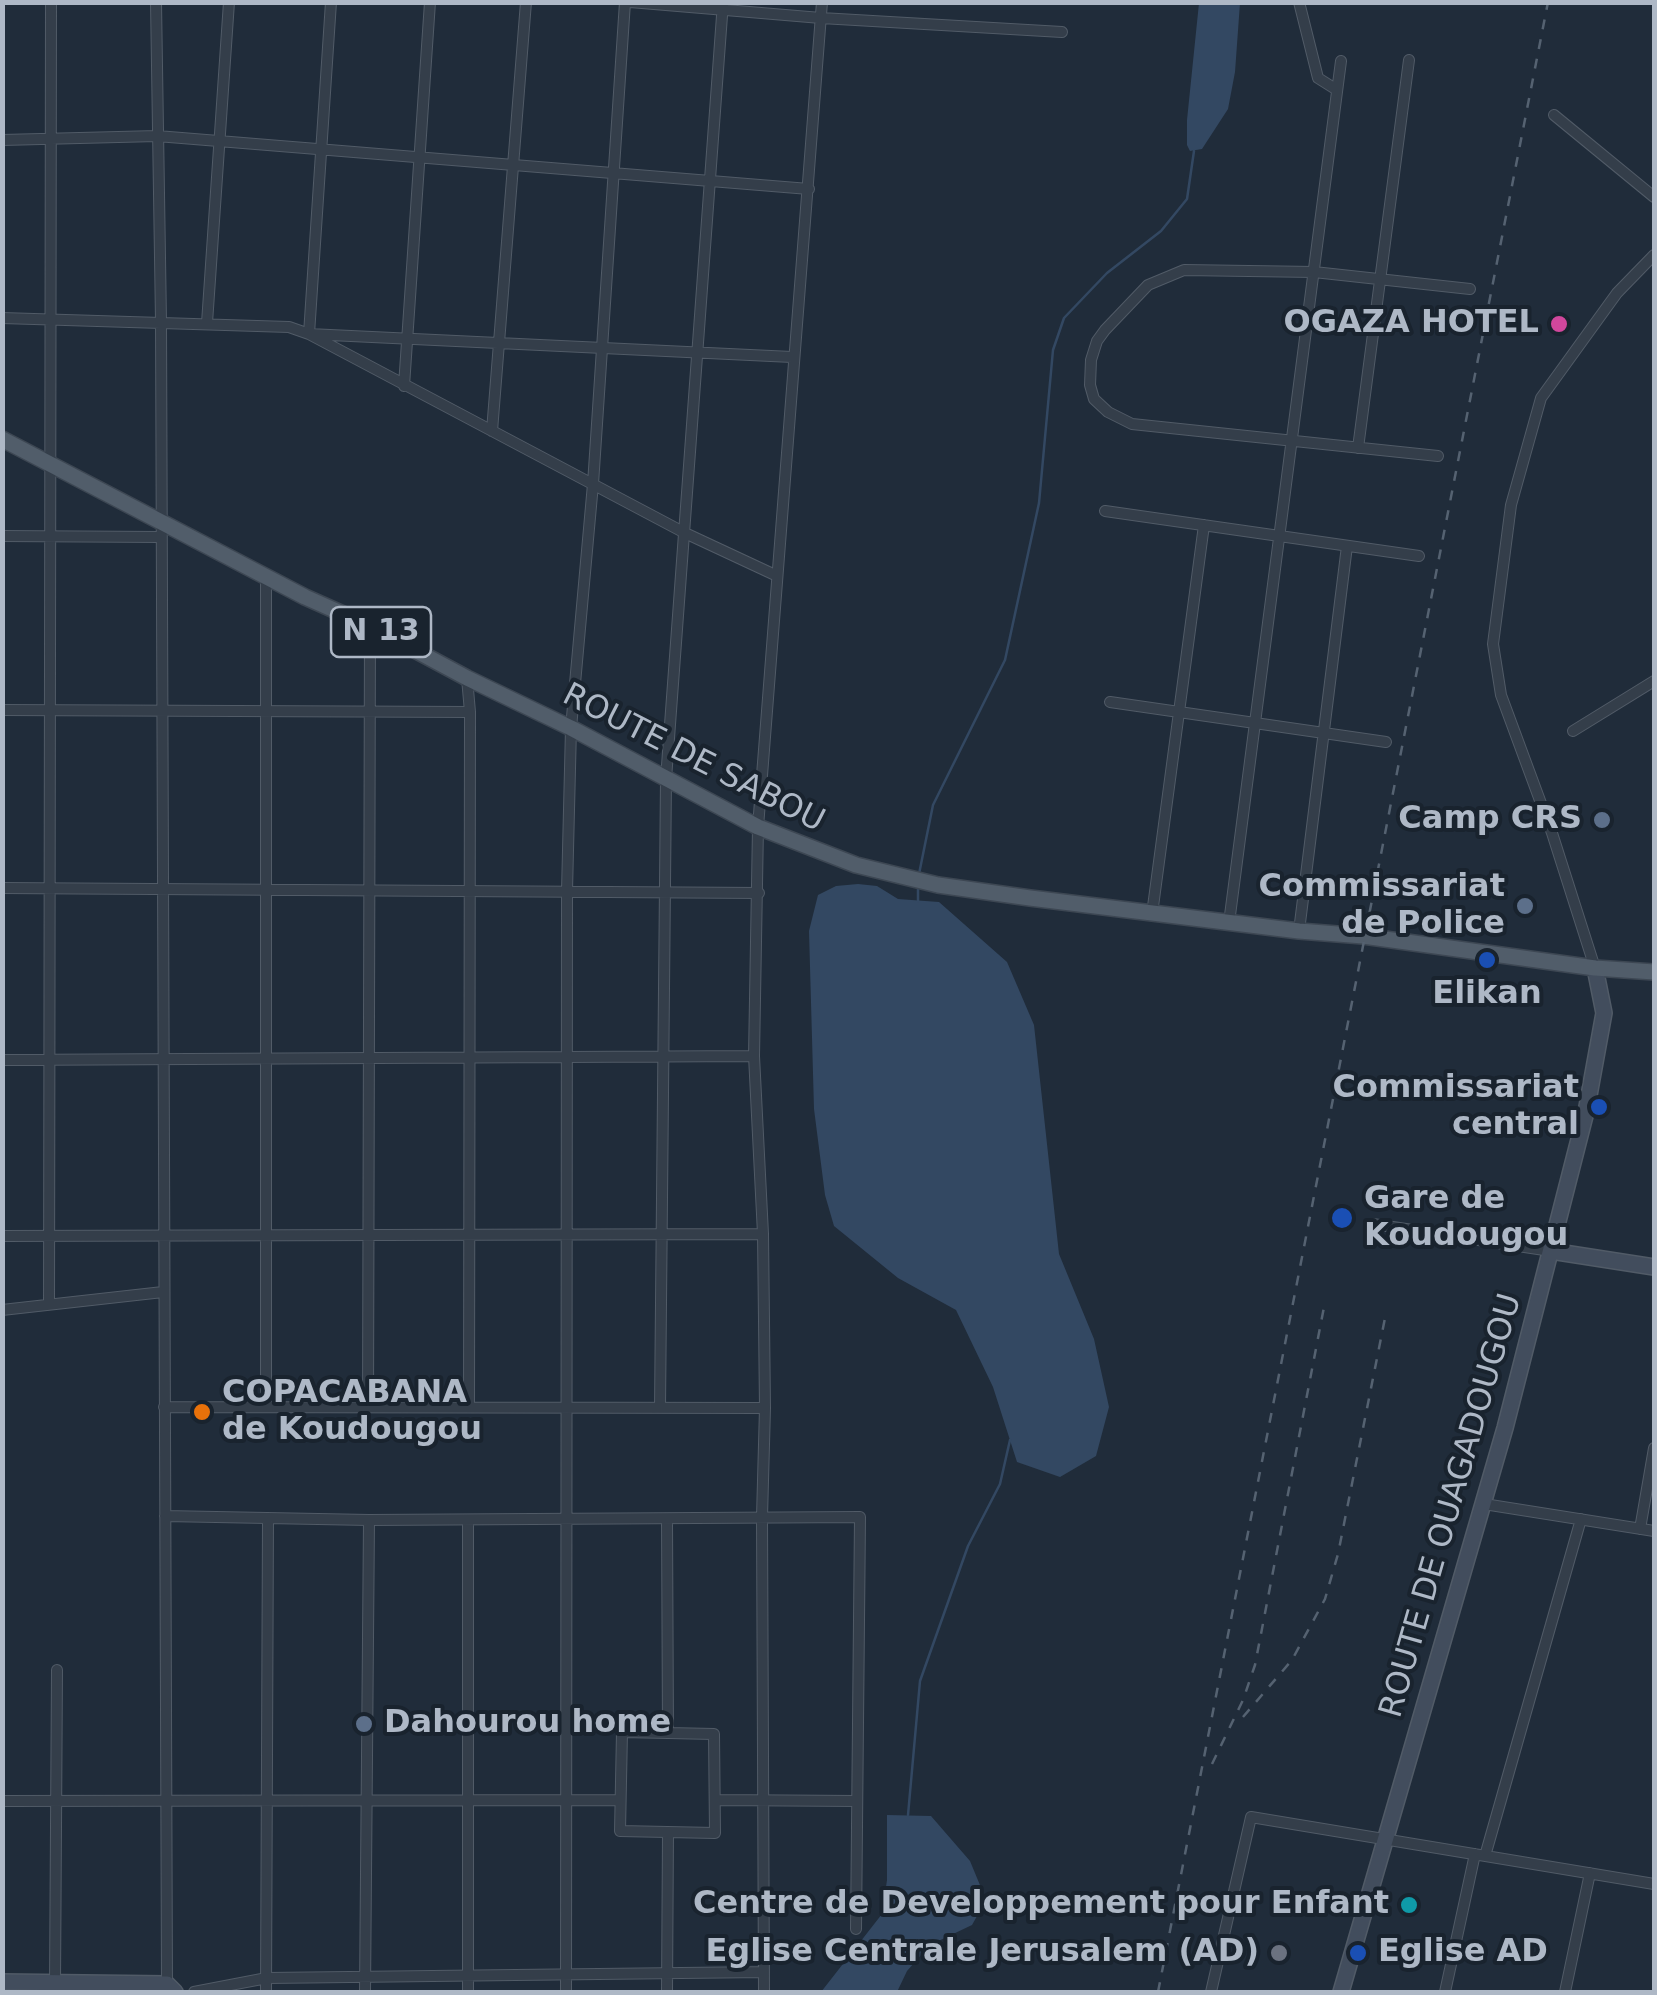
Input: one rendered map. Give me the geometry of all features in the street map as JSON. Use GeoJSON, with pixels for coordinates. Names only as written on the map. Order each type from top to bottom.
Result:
{"type":"FeatureCollection","features":[{"type":"Feature","properties":{"kind":"main road","name":"ROUTE DE SABOU"},"geometry":{"type":"LineString","coordinates":[[2,439],[160,530],[370,626],[758,827],[824,855],[938,884],[1152,914],[1654,972]]}},
{"type":"Feature","properties":{"kind":"street"},"geometry":{"type":"LineString","coordinates":[[49,1304],[51,2]]}},
{"type":"Feature","properties":{"kind":"street"},"geometry":{"type":"LineString","coordinates":[[2,1982],[55,1983],[80,1988],[171,1988],[166,1800],[161,321],[156,2]]}},
{"type":"Feature","properties":{"kind":"street"},"geometry":{"type":"LineString","coordinates":[[207,324],[229,2]]}},
{"type":"Feature","properties":{"kind":"street"},"geometry":{"type":"LineString","coordinates":[[309,334],[331,2]]}},
{"type":"Feature","properties":{"kind":"street"},"geometry":{"type":"LineString","coordinates":[[404,386],[430,2]]}},
{"type":"Feature","properties":{"kind":"street"},"geometry":{"type":"LineString","coordinates":[[492,431],[526,2]]}},
{"type":"Feature","properties":{"kind":"street"},"geometry":{"type":"LineString","coordinates":[[566,1992],[567,891],[571,728],[628,2],[1062,32]]}},
{"type":"Feature","properties":{"kind":"street"},"geometry":{"type":"LineString","coordinates":[[764,1992],[765,1408],[754,1056],[758,827],[822,2]]}},
{"type":"Feature","properties":{"kind":"street"},"geometry":{"type":"LineString","coordinates":[[1299,2],[1318,78],[1338,90]]}},
{"type":"Feature","properties":{"kind":"street"},"geometry":{"type":"LineString","coordinates":[[660,1408],[666,779],[723,6]]}},
{"type":"Feature","properties":{"kind":"street"},"geometry":{"type":"LineString","coordinates":[[1358,448],[1408,60]]}},
{"type":"Feature","properties":{"kind":"street"},"geometry":{"type":"LineString","coordinates":[[1229,923],[1341,62]]}},
{"type":"Feature","properties":{"kind":"street"},"geometry":{"type":"LineString","coordinates":[[1554,115],[1654,197]]}},
{"type":"Feature","properties":{"kind":"street"},"geometry":{"type":"LineString","coordinates":[[2,140],[158,136],[809,189]]}},
{"type":"Feature","properties":{"kind":"street","name":"ROUTE DE OUAGADOUGOU"},"geometry":{"type":"LineString","coordinates":[[1345,1991],[1484,1504],[1551,1251],[1602,1035],[1602,994],[1552,832],[1501,695],[1493,644],[1511,505],[1541,398],[1617,292],[1654,254]]}},
{"type":"Feature","properties":{"kind":"street"},"geometry":{"type":"LineString","coordinates":[[1438,456],[1139,426],[1122,420],[1094,400],[1091,360],[1105,330],[1148,284],[1162,276],[1202,268],[1314,272],[1470,289]]}},
{"type":"Feature","properties":{"kind":"street"},"geometry":{"type":"LineString","coordinates":[[2,318],[290,327],[684,533],[775,576]]}},
{"type":"Feature","properties":{"kind":"street"},"geometry":{"type":"LineString","coordinates":[[309,334],[792,358]]}},
{"type":"Feature","properties":{"kind":"street"},"geometry":{"type":"LineString","coordinates":[[1105,511],[1419,556]]}},
{"type":"Feature","properties":{"kind":"street"},"geometry":{"type":"LineString","coordinates":[[1152,914],[1204,525]]}},
{"type":"Feature","properties":{"kind":"street"},"geometry":{"type":"LineString","coordinates":[[2,536],[160,530]]}},
{"type":"Feature","properties":{"kind":"street"},"geometry":{"type":"LineString","coordinates":[[1300,931],[1347,546]]}},
{"type":"Feature","properties":{"kind":"street"},"geometry":{"type":"LineString","coordinates":[[266,576],[266,1407]]}},
{"type":"Feature","properties":{"kind":"street"},"geometry":{"type":"LineString","coordinates":[[368,1407],[370,626]]}},
{"type":"Feature","properties":{"kind":"street"},"geometry":{"type":"LineString","coordinates":[[467,678],[470,1408]]}},
{"type":"Feature","properties":{"kind":"street"},"geometry":{"type":"LineString","coordinates":[[1573,731],[1654,681]]}},
{"type":"Feature","properties":{"kind":"street"},"geometry":{"type":"LineString","coordinates":[[1110,702],[1386,742]]}},
{"type":"Feature","properties":{"kind":"street"},"geometry":{"type":"LineString","coordinates":[[2,710],[470,712]]}},
{"type":"Feature","properties":{"kind":"street"},"geometry":{"type":"LineString","coordinates":[[2,888],[759,892]]}},
{"type":"Feature","properties":{"kind":"street"},"geometry":{"type":"LineString","coordinates":[[2,1060],[754,1056]]}},
{"type":"Feature","properties":{"kind":"street"},"geometry":{"type":"LineString","coordinates":[[1374,1224],[1654,1267]]}},
{"type":"Feature","properties":{"kind":"street"},"geometry":{"type":"LineString","coordinates":[[2,1236],[762,1234]]}},
{"type":"Feature","properties":{"kind":"street"},"geometry":{"type":"LineString","coordinates":[[2,1310],[163,1292]]}},
{"type":"Feature","properties":{"kind":"street"},"geometry":{"type":"LineString","coordinates":[[164,1407],[765,1408]]}},
{"type":"Feature","properties":{"kind":"street"},"geometry":{"type":"LineString","coordinates":[[1640,1528],[1654,1448]]}},
{"type":"Feature","properties":{"kind":"street"},"geometry":{"type":"LineString","coordinates":[[1484,1504],[1654,1531]]}},
{"type":"Feature","properties":{"kind":"street"},"geometry":{"type":"LineString","coordinates":[[164,1516],[369,1520],[860,1516],[856,1929]]}},
{"type":"Feature","properties":{"kind":"street"},"geometry":{"type":"LineString","coordinates":[[266,1992],[268,1518]]}},
{"type":"Feature","properties":{"kind":"street"},"geometry":{"type":"LineString","coordinates":[[1445,1992],[1480,1855],[1581,1519]]}},
{"type":"Feature","properties":{"kind":"street"},"geometry":{"type":"LineString","coordinates":[[366,1992],[369,1520]]}},
{"type":"Feature","properties":{"kind":"street"},"geometry":{"type":"LineString","coordinates":[[468,1520],[468,1992]]}},
{"type":"Feature","properties":{"kind":"street"},"geometry":{"type":"LineString","coordinates":[[668,1520],[668,1733]]}},
{"type":"Feature","properties":{"kind":"street"},"geometry":{"type":"LineString","coordinates":[[55,1983],[57,1670]]}},
{"type":"Feature","properties":{"kind":"street"},"geometry":{"type":"LineString","coordinates":[[622,1732],[668,1733],[714,1734],[716,1833],[620,1832],[622,1732]]}},
{"type":"Feature","properties":{"kind":"street"},"geometry":{"type":"LineString","coordinates":[[2,1801],[618,1800]]}},
{"type":"Feature","properties":{"kind":"street"},"geometry":{"type":"LineString","coordinates":[[715,1800],[857,1801]]}},
{"type":"Feature","properties":{"kind":"street"},"geometry":{"type":"LineString","coordinates":[[1210,1992],[1251,1817],[1654,1884]]}},
{"type":"Feature","properties":{"kind":"street"},"geometry":{"type":"LineString","coordinates":[[667,1992],[668,1832]]}},
{"type":"Feature","properties":{"kind":"street"},"geometry":{"type":"LineString","coordinates":[[1565,1992],[1590,1873]]}},
{"type":"Feature","properties":{"kind":"street"},"geometry":{"type":"LineString","coordinates":[[194,1992],[267,1978],[764,1972]]}},
{"type":"Feature","properties":{"kind":"water"},"geometry":{"type":"Polygon","coordinates":[[[1199,3],[1240,3],[1228,109],[1202,149],[1190,151],[1187,120],[1199,3]]]}},
{"type":"Feature","properties":{"kind":"water"},"geometry":{"type":"Polygon","coordinates":[[[836,886],[877,886],[898,899],[939,902],[1007,962],[1034,1025],[1059,1254],[1094,1339],[1109,1407],[1096,1456],[1060,1477],[1017,1462],[993,1387],[956,1310],[898,1278],[834,1226],[825,1195],[814,1109],[809,931],[818,895],[836,886]]]}},
{"type":"Feature","properties":{"kind":"water"},"geometry":{"type":"Polygon","coordinates":[[[887,1815],[931,1816],[970,1861],[982,1890],[981,1909],[972,1925],[930,1945],[907,1971],[897,1992],[821,1992],[882,1914],[887,1880],[887,1815]]]}},
{"type":"Feature","properties":{"kind":"waterway"},"geometry":{"type":"LineString","coordinates":[[919,874],[933,805],[1005,660],[1039,503],[1053,350],[1064,318],[1107,273],[1161,231],[1187,199],[1194,151]]}},
{"type":"Feature","properties":{"kind":"waterway"},"geometry":{"type":"LineString","coordinates":[[918,887],[918,901]]}},
{"type":"Feature","properties":{"kind":"waterway"},"geometry":{"type":"LineString","coordinates":[[908,1815],[920,1681],[968,1546],[1000,1484],[1010,1440]]}},
{"type":"Feature","properties":{"kind":"railway"},"geometry":{"type":"LineString","coordinates":[[1158,1992],[1548,2]]}},
{"type":"Feature","properties":{"kind":"railway"},"geometry":{"type":"LineString","coordinates":[[1212,1764],[1255,1665],[1324,1307]]}},
{"type":"Feature","properties":{"kind":"railway"},"geometry":{"type":"LineString","coordinates":[[1243,1717],[1292,1660],[1325,1599],[1338,1554],[1385,1318]]}},
{"type":"Feature","properties":{"kind":"place","name":"OGAZA HOTEL"},"geometry":{"type":"Point","coordinates":[1559,324]}},
{"type":"Feature","properties":{"kind":"place","name":"Camp CRS"},"geometry":{"type":"Point","coordinates":[1602,820]}},
{"type":"Feature","properties":{"kind":"place","name":"Commissariat de Police"},"geometry":{"type":"Point","coordinates":[1525,906]}},
{"type":"Feature","properties":{"kind":"place","name":"Elikan"},"geometry":{"type":"Point","coordinates":[1487,960]}},
{"type":"Feature","properties":{"kind":"place","name":"Commissariat central"},"geometry":{"type":"Point","coordinates":[1599,1107]}},
{"type":"Feature","properties":{"kind":"place","name":"Gare de Koudougou"},"geometry":{"type":"Point","coordinates":[1342,1218]}},
{"type":"Feature","properties":{"kind":"place","name":"COPACABANA de Koudougou"},"geometry":{"type":"Point","coordinates":[202,1412]}},
{"type":"Feature","properties":{"kind":"place","name":"Dahourou home"},"geometry":{"type":"Point","coordinates":[364,1724]}},
{"type":"Feature","properties":{"kind":"place","name":"Centre de Developpement pour Enfant"},"geometry":{"type":"Point","coordinates":[1409,1905]}},
{"type":"Feature","properties":{"kind":"place","name":"Eglise Centrale Jerusalem (AD)"},"geometry":{"type":"Point","coordinates":[1279,1953]}},
{"type":"Feature","properties":{"kind":"place","name":"Eglise AD"},"geometry":{"type":"Point","coordinates":[1358,1953]}}]}
